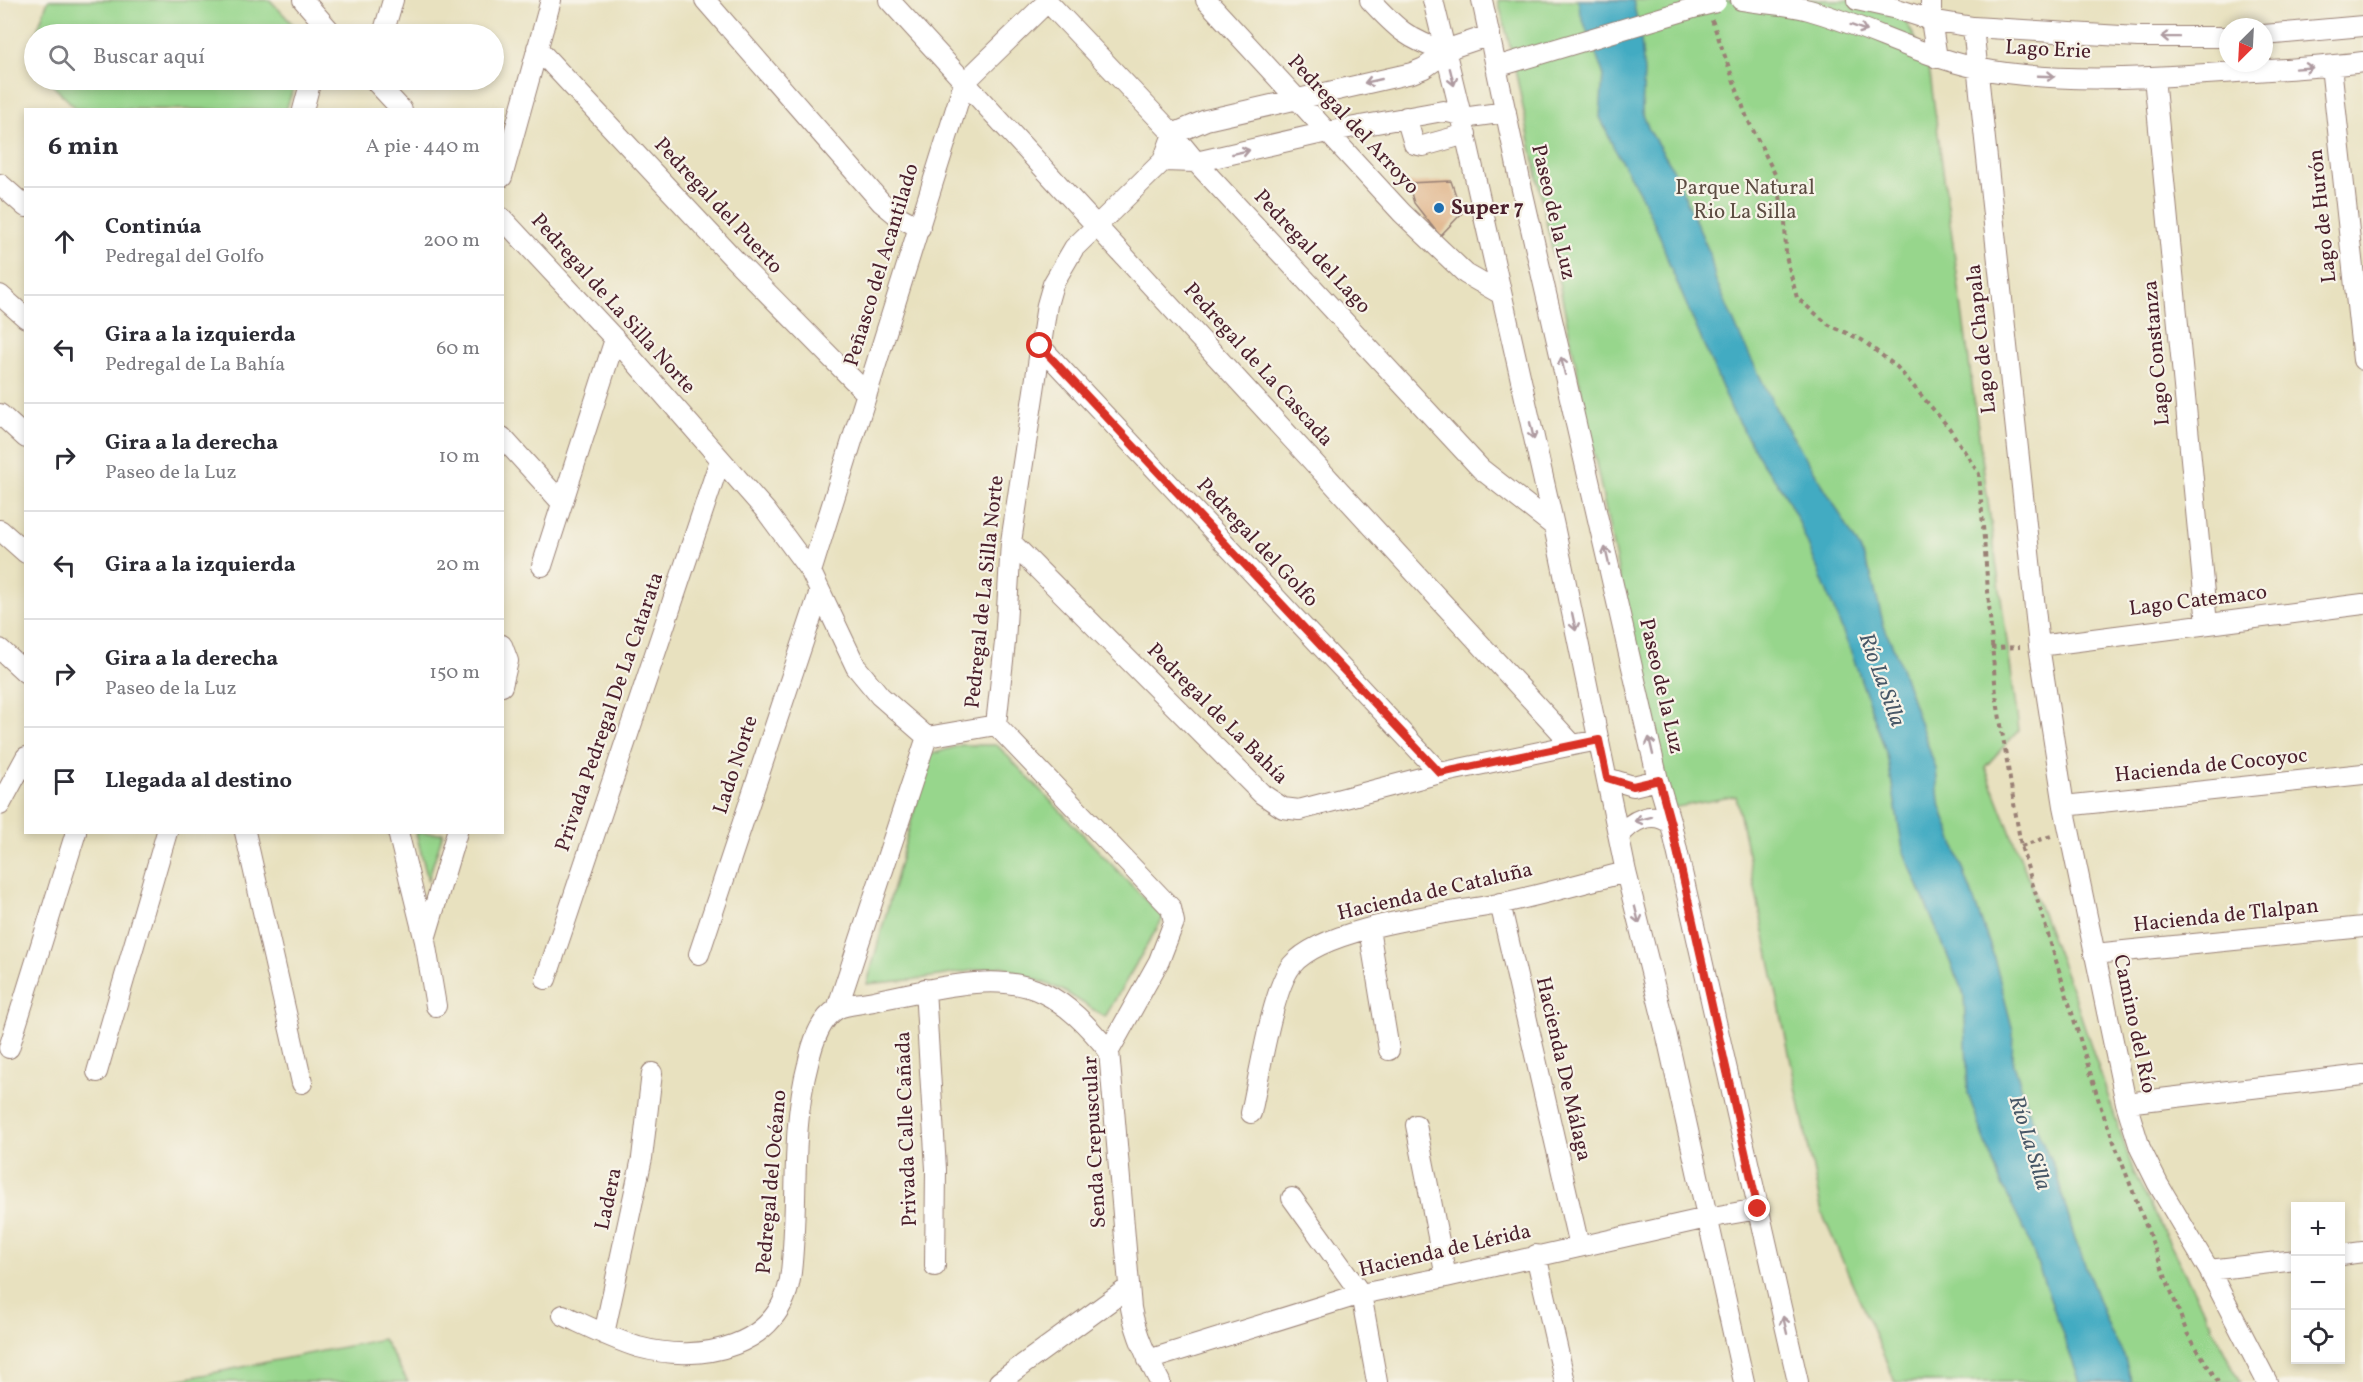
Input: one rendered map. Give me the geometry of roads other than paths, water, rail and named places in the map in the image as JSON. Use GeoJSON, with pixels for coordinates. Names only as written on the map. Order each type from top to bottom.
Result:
{"type":"FeatureCollection","features":[{"type":"Feature","properties":{"kind":"street"},"geometry":{"type":"LineString","coordinates":[[303,0],[322,24]]}},
{"type":"Feature","properties":{"kind":"street"},"geometry":{"type":"LineString","coordinates":[[386,24],[393,0]]}},
{"type":"Feature","properties":{"kind":"street"},"geometry":{"type":"LineString","coordinates":[[504,170],[551,0]]}},
{"type":"Feature","properties":{"kind":"street"},"geometry":{"type":"LineString","coordinates":[[705,0],[881,202],[898,216],[920,228]]}},
{"type":"Feature","properties":{"kind":"street","name":"Pedregal de La Cascada"},"geometry":{"type":"LineString","coordinates":[[889,0],[1573,745]]}},
{"type":"Feature","properties":{"kind":"street","name":"Pedregal del Arroyo"},"geometry":{"type":"LineString","coordinates":[[1206,0],[1402,213],[1466,274],[1501,294]]}},
{"type":"Feature","properties":{"kind":"street"},"geometry":{"type":"LineString","coordinates":[[1370,0],[1396,27],[1418,43],[1446,52]]}},
{"type":"Feature","properties":{"kind":"street"},"geometry":{"type":"LineString","coordinates":[[1433,0],[1554,526],[1626,872],[1666,1032],[1743,1382]]}},
{"type":"Feature","properties":{"kind":"street","name":"Paseo de la Luz"},"geometry":{"type":"LineString","coordinates":[[1482,0],[1490,35],[1505,65],[1506,112],[1798,1382]]}},
{"type":"Feature","properties":{"kind":"street","name":"Lago Erie"},"geometry":{"type":"LineString","coordinates":[[1741,0],[1774,3],[1808,10],[1937,58],[1978,68],[2044,77],[2154,77],[2363,62]]}},
{"type":"Feature","properties":{"kind":"street","name":"Lago Erie"},"geometry":{"type":"LineString","coordinates":[[1857,0],[1895,4],[1931,20],[1973,27],[2138,37],[2219,37]]}},
{"type":"Feature","properties":{"kind":"street"},"geometry":{"type":"LineString","coordinates":[[1931,0],[1931,20],[1937,58]]}},
{"type":"Feature","properties":{"kind":"street","name":"Peñasco del Acantilado"},"geometry":{"type":"LineString","coordinates":[[811,572],[964,83],[1047,1]]}},
{"type":"Feature","properties":{"kind":"street","name":"Pedregal del Lago"},"geometry":{"type":"LineString","coordinates":[[1047,1],[1173,134],[1196,162],[1481,469],[1554,526]]}},
{"type":"Feature","properties":{"kind":"street"},"geometry":{"type":"LineString","coordinates":[[1888,39],[1895,4]]}},
{"type":"Feature","properties":{"kind":"street"},"geometry":{"type":"LineString","coordinates":[[1505,65],[1706,8]]}},
{"type":"Feature","properties":{"kind":"street"},"geometry":{"type":"LineString","coordinates":[[2273,34],[2363,26]]}},
{"type":"Feature","properties":{"kind":"street","name":"Lago de Chapala"},"geometry":{"type":"LineString","coordinates":[[1973,27],[2039,646]]}},
{"type":"Feature","properties":{"kind":"street"},"geometry":{"type":"LineString","coordinates":[[1173,134],[1206,120],[1412,73],[1424,68],[1462,43],[1490,35]]}},
{"type":"Feature","properties":{"kind":"street","name":"Pedregal del Puerto"},"geometry":{"type":"LineString","coordinates":[[537,48],[734,259],[867,394]]}},
{"type":"Feature","properties":{"kind":"street","name":"Lago de Hurón"},"geometry":{"type":"LineString","coordinates":[[2331,66],[2363,360]]}},
{"type":"Feature","properties":{"kind":"street","name":"Lago Constanza"},"geometry":{"type":"LineString","coordinates":[[2154,77],[2207,624]]}},
{"type":"Feature","properties":{"kind":"street"},"geometry":{"type":"LineString","coordinates":[[304,108],[308,90]]}},
{"type":"Feature","properties":{"kind":"street"},"geometry":{"type":"LineString","coordinates":[[383,90],[400,108]]}},
{"type":"Feature","properties":{"kind":"street"},"geometry":{"type":"LineString","coordinates":[[1163,161],[1196,162],[1327,132],[1443,111],[1463,125]]}},
{"type":"Feature","properties":{"kind":"street"},"geometry":{"type":"LineString","coordinates":[[1406,117],[1414,144],[1423,147],[1481,116],[1506,112]]}},
{"type":"Feature","properties":{"kind":"street","name":"Pedregal de La Silla Norte"},"geometry":{"type":"LineString","coordinates":[[504,220],[615,339],[766,511],[811,572],[856,667],[880,696],[927,737],[996,725],[1005,642],[1011,542],[1040,346],[1053,284],[1074,248],[1163,161],[1173,134]]}},
{"type":"Feature","properties":{"kind":"street"},"geometry":{"type":"LineString","coordinates":[[0,184],[24,205]]}},
{"type":"Feature","properties":{"kind":"street"},"geometry":{"type":"LineString","coordinates":[[0,295],[24,316]]}},
{"type":"Feature","properties":{"kind":"street"},"geometry":{"type":"LineString","coordinates":[[542,566],[615,339]]}},
{"type":"Feature","properties":{"kind":"street","name":"Pedregal del Golfo"},"geometry":{"type":"LineString","coordinates":[[1040,346],[1440,773]]}},
{"type":"Feature","properties":{"kind":"street"},"geometry":{"type":"LineString","coordinates":[[0,414],[24,436]]}},
{"type":"Feature","properties":{"kind":"street"},"geometry":{"type":"LineString","coordinates":[[504,439],[562,503]]}},
{"type":"Feature","properties":{"kind":"street","name":"Privada Pedregal De La Catarata"},"geometry":{"type":"LineString","coordinates":[[546,979],[720,460]]}},
{"type":"Feature","properties":{"kind":"street"},"geometry":{"type":"LineString","coordinates":[[0,530],[24,551]]}},
{"type":"Feature","properties":{"kind":"street","name":"Pedregal de La Bahía"},"geometry":{"type":"LineString","coordinates":[[1011,542],[1262,794],[1275,804],[1291,810],[1299,810],[1440,773],[1573,745]]}},
{"type":"Feature","properties":{"kind":"street","name":"Lado Norte"},"geometry":{"type":"LineString","coordinates":[[699,954],[820,591]]}},
{"type":"Feature","properties":{"kind":"street","name":"Lago Catemaco"},"geometry":{"type":"LineString","coordinates":[[2039,646],[2363,604]]}},
{"type":"Feature","properties":{"kind":"street","name":"Camino del Río"},"geometry":{"type":"LineString","coordinates":[[2039,646],[2064,806],[2126,1103],[2140,1148],[2158,1184],[2209,1270],[2267,1382]]}},
{"type":"Feature","properties":{"kind":"street"},"geometry":{"type":"LineString","coordinates":[[0,649],[24,671]]}},
{"type":"Feature","properties":{"kind":"street"},"geometry":{"type":"LineString","coordinates":[[504,650],[508,661],[504,678]]}},
{"type":"Feature","properties":{"kind":"street","name":"Senda Crepuscular"},"geometry":{"type":"LineString","coordinates":[[996,725],[1171,908],[1174,922],[1160,961],[1109,1052],[1128,1288],[1135,1327],[1148,1360],[1160,1382]]}},
{"type":"Feature","properties":{"kind":"street","name":"Pedregal del Océano"},"geometry":{"type":"LineString","coordinates":[[563,1315],[638,1347],[675,1353],[712,1352],[741,1342],[768,1325],[784,1299],[791,1274],[796,1134],[813,1043],[825,1021],[837,1009],[927,737]]}},
{"type":"Feature","properties":{"kind":"street"},"geometry":{"type":"LineString","coordinates":[[1573,745],[1599,740]]}},
{"type":"Feature","properties":{"kind":"street"},"geometry":{"type":"LineString","coordinates":[[0,805],[7,771],[24,758]]}},
{"type":"Feature","properties":{"kind":"street","name":"Hacienda de Cocoyoc"},"geometry":{"type":"LineString","coordinates":[[2064,806],[2363,774]]}},
{"type":"Feature","properties":{"kind":"street"},"geometry":{"type":"LineString","coordinates":[[1607,778],[1633,786],[1659,780]]}},
{"type":"Feature","properties":{"kind":"street"},"geometry":{"type":"LineString","coordinates":[[1619,837],[1632,822],[1646,818],[1664,818],[1671,824]]}},
{"type":"Feature","properties":{"kind":"street"},"geometry":{"type":"LineString","coordinates":[[9,1048],[75,834]]}},
{"type":"Feature","properties":{"kind":"street"},"geometry":{"type":"LineString","coordinates":[[97,1072],[166,834]]}},
{"type":"Feature","properties":{"kind":"street"},"geometry":{"type":"LineString","coordinates":[[245,834],[302,1083]]}},
{"type":"Feature","properties":{"kind":"street"},"geometry":{"type":"LineString","coordinates":[[398,834],[424,941],[436,1006]]}},
{"type":"Feature","properties":{"kind":"street"},"geometry":{"type":"LineString","coordinates":[[424,941],[455,834]]}},
{"type":"Feature","properties":{"kind":"street","name":"Hacienda de Cataluña"},"geometry":{"type":"LineString","coordinates":[[1251,1113],[1278,994],[1292,965],[1311,948],[1369,929],[1500,903],[1626,872]]}},
{"type":"Feature","properties":{"kind":"street","name":"Hacienda De Málaga"},"geometry":{"type":"LineString","coordinates":[[1500,903],[1579,1246]]}},
{"type":"Feature","properties":{"kind":"street","name":"Hacienda de Tlalpan"},"geometry":{"type":"LineString","coordinates":[[2094,954],[2363,927]]}},
{"type":"Feature","properties":{"kind":"street"},"geometry":{"type":"LineString","coordinates":[[1369,929],[1389,1050]]}},
{"type":"Feature","properties":{"kind":"street"},"geometry":{"type":"LineString","coordinates":[[837,1009],[925,989],[975,982],[1004,981],[1035,988],[1064,1004],[1089,1027],[1109,1052]]}},
{"type":"Feature","properties":{"kind":"street","name":"Privada Calle Cañada"},"geometry":{"type":"LineString","coordinates":[[925,989],[936,1169],[935,1266]]}},
{"type":"Feature","properties":{"kind":"street","name":"Ladera"},"geometry":{"type":"LineString","coordinates":[[604,1334],[642,1158],[652,1073]]}},
{"type":"Feature","properties":{"kind":"street"},"geometry":{"type":"LineString","coordinates":[[2126,1103],[2363,1075]]}},
{"type":"Feature","properties":{"kind":"street"},"geometry":{"type":"LineString","coordinates":[[1416,1125],[1446,1277]]}},
{"type":"Feature","properties":{"kind":"street"},"geometry":{"type":"LineString","coordinates":[[1292,1198],[1361,1294],[1377,1382]]}},
{"type":"Feature","properties":{"kind":"street","name":"Hacienda de Lérida"},"geometry":{"type":"LineString","coordinates":[[1148,1360],[1361,1294],[1707,1218],[1758,1209]]}},
{"type":"Feature","properties":{"kind":"street"},"geometry":{"type":"LineString","coordinates":[[2345,1254],[2363,1252]]}},
{"type":"Feature","properties":{"kind":"street"},"geometry":{"type":"LineString","coordinates":[[1536,1256],[1565,1382]]}},
{"type":"Feature","properties":{"kind":"street"},"geometry":{"type":"LineString","coordinates":[[2209,1270],[2291,1260]]}},
{"type":"Feature","properties":{"kind":"street"},"geometry":{"type":"LineString","coordinates":[[999,1382],[1128,1288]]}},
{"type":"Feature","properties":{"kind":"water","name":"Río La Silla"},"geometry":{"type":"Polygon","coordinates":[[[1578,0],[1633,0],[1641,40],[1644,72],[1642,112],[1649,130],[1673,169],[1710,254],[1715,278],[1739,334],[1778,413],[1861,551],[1871,575],[1884,626],[1897,656],[1936,769],[1939,801],[1993,954],[2013,1031],[2012,1057],[2028,1109],[2055,1170],[2074,1236],[2110,1330],[2124,1356],[2132,1382],[2080,1382],[2027,1235],[1999,1179],[1968,1094],[1964,995],[1903,850],[1887,755],[1853,657],[1798,520],[1783,491],[1763,464],[1733,413],[1669,264],[1661,239],[1600,117],[1603,73],[1580,12],[1578,0]]]}},
{"type":"Feature","properties":{"kind":"place","name":"Super 7"},"geometry":{"type":"Point","coordinates":[1439,208]}},
{"type":"Feature","properties":{"kind":"park label","name":"Parque Natural Rio La Silla"},"geometry":{"type":"Point","coordinates":[1745,200]}}]}
